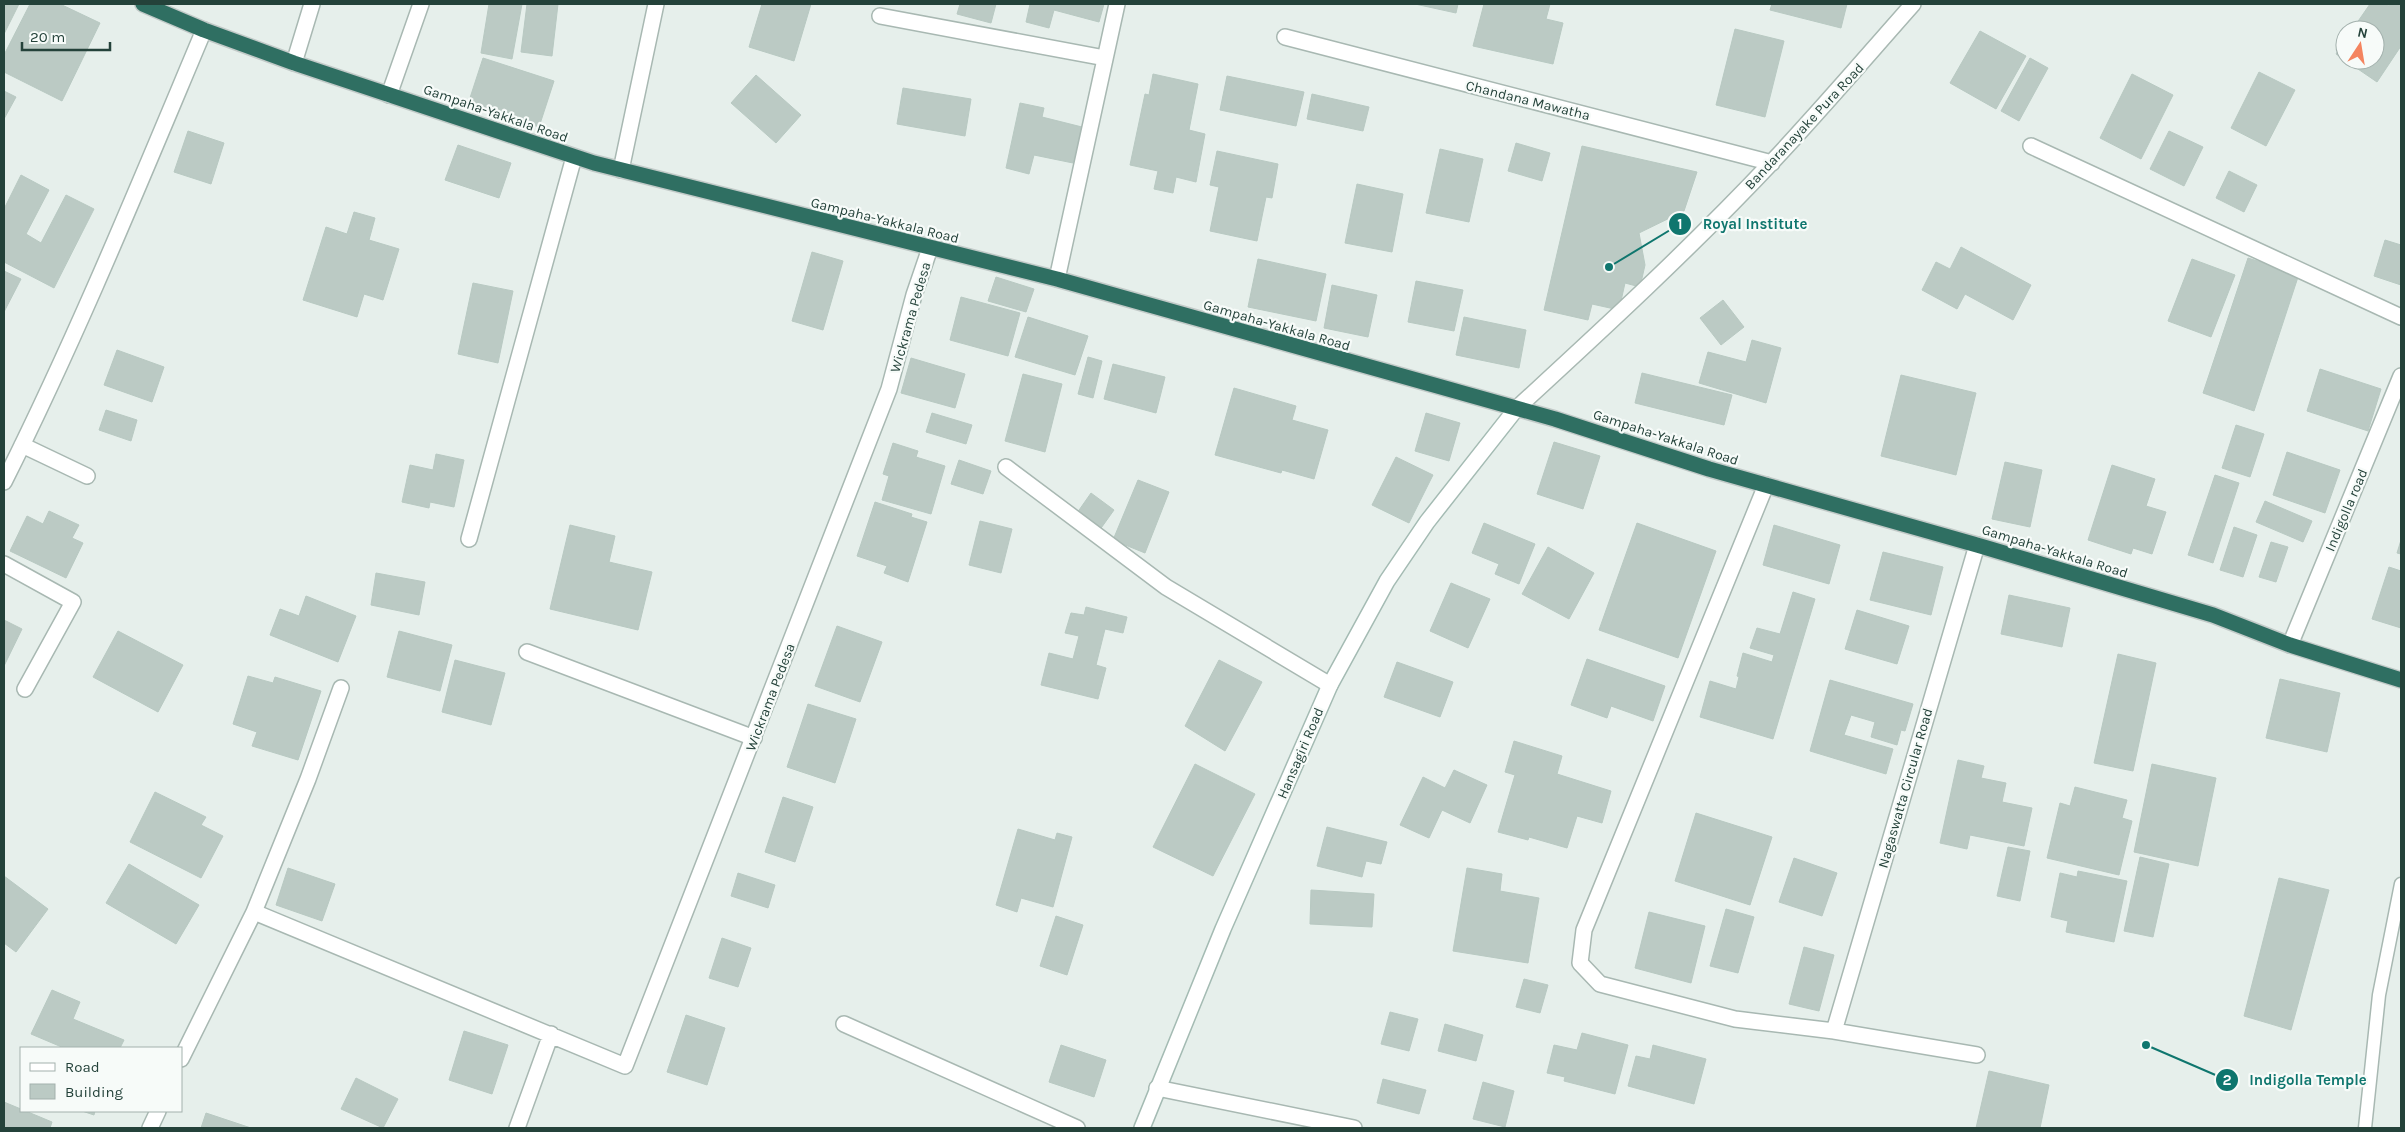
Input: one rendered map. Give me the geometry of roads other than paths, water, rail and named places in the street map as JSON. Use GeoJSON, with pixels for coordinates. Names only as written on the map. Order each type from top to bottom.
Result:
{"type":"FeatureCollection","features":[{"type":"Feature","properties":{"kind":"highway","name":"Gampaha-Yakkala Road"},"geometry":{"type":"LineString","coordinates":[[143,4],[204,30],[294,62],[574,157],[1057,279],[1516,409],[1555,418],[1709,469],[1977,545],[2213,615],[2290,644],[2401,680]]}},
{"type":"Feature","properties":{"kind":"street"},"geometry":{"type":"LineString","coordinates":[[294,62],[312,4]]}},
{"type":"Feature","properties":{"kind":"street"},"geometry":{"type":"LineString","coordinates":[[389,95],[421,4]]}},
{"type":"Feature","properties":{"kind":"street"},"geometry":{"type":"LineString","coordinates":[[621,170],[656,4]]}},
{"type":"Feature","properties":{"kind":"street"},"geometry":{"type":"LineString","coordinates":[[1057,279],[1117,4]]}},
{"type":"Feature","properties":{"kind":"street","name":"Bandaranayake Pura Road"},"geometry":{"type":"LineString","coordinates":[[1516,409],[1618,315],[1772,163],[1833,96],[1912,4]]}},
{"type":"Feature","properties":{"kind":"street"},"geometry":{"type":"LineString","coordinates":[[880,16],[1104,58]]}},
{"type":"Feature","properties":{"kind":"street"},"geometry":{"type":"LineString","coordinates":[[4,482],[46,397],[127,215],[204,30]]}},
{"type":"Feature","properties":{"kind":"street","name":"Chandana Mawatha"},"geometry":{"type":"LineString","coordinates":[[1285,37],[1772,163]]}},
{"type":"Feature","properties":{"kind":"street"},"geometry":{"type":"LineString","coordinates":[[2031,146],[2401,317]]}},
{"type":"Feature","properties":{"kind":"street"},"geometry":{"type":"LineString","coordinates":[[469,539],[574,157]]}},
{"type":"Feature","properties":{"kind":"street","name":"Wickrama Pedesa"},"geometry":{"type":"LineString","coordinates":[[550,1034],[625,1066],[889,389],[914,295],[930,248]]}},
{"type":"Feature","properties":{"kind":"street","name":"Indigolla road"},"geometry":{"type":"LineString","coordinates":[[2290,644],[2401,376]]}},
{"type":"Feature","properties":{"kind":"street","name":"Hansagiri Road"},"geometry":{"type":"LineString","coordinates":[[1142,1128],[1223,929],[1330,684],[1387,580],[1427,522],[1516,409]]}},
{"type":"Feature","properties":{"kind":"street"},"geometry":{"type":"LineString","coordinates":[[22,445],[87,476]]}},
{"type":"Feature","properties":{"kind":"street"},"geometry":{"type":"LineString","coordinates":[[1006,467],[1166,587],[1330,684]]}},
{"type":"Feature","properties":{"kind":"street"},"geometry":{"type":"LineString","coordinates":[[1766,485],[1584,930],[1580,963],[1600,984],[1735,1019],[1834,1031],[1977,1055]]}},
{"type":"Feature","properties":{"kind":"street","name":"Nagaswatta Circular Road"},"geometry":{"type":"LineString","coordinates":[[1834,1031],[1977,545]]}},
{"type":"Feature","properties":{"kind":"street"},"geometry":{"type":"LineString","coordinates":[[4,564],[73,602],[24,689]]}},
{"type":"Feature","properties":{"kind":"street"},"geometry":{"type":"LineString","coordinates":[[527,652],[754,738]]}},
{"type":"Feature","properties":{"kind":"street"},"geometry":{"type":"LineString","coordinates":[[182,1057],[254,912],[308,779],[341,688]]}},
{"type":"Feature","properties":{"kind":"street"},"geometry":{"type":"LineString","coordinates":[[254,912],[550,1034],[517,1128]]}},
{"type":"Feature","properties":{"kind":"street"},"geometry":{"type":"LineString","coordinates":[[844,1024],[1077,1128]]}},
{"type":"Feature","properties":{"kind":"street"},"geometry":{"type":"LineString","coordinates":[[1157,1088],[1354,1128]]}},
{"type":"Feature","properties":{"kind":"street"},"geometry":{"type":"LineString","coordinates":[[150,1128],[158,1112]]}},
{"type":"Feature","properties":{"kind":"lane"},"geometry":{"type":"LineString","coordinates":[[2365,1128],[2379,995],[2401,884]]}},
{"type":"Feature","properties":{"kind":"place","name":"Royal Institute"},"geometry":{"type":"Point","coordinates":[1609,267]}},
{"type":"Feature","properties":{"kind":"place","name":"Indigolla Temple"},"geometry":{"type":"Point","coordinates":[2146,1045]}}]}
